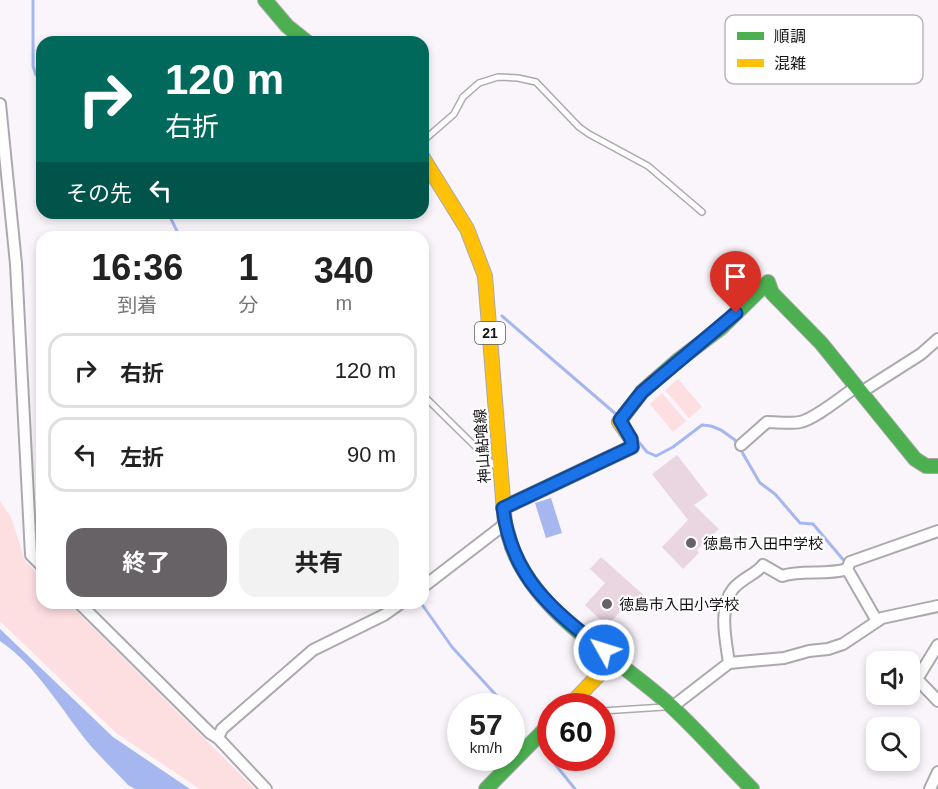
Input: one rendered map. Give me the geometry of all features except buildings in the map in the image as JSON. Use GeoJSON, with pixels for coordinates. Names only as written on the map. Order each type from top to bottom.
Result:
{"type":"FeatureCollection","features":[{"type":"Feature","properties":{"kind":"main road"},"geometry":{"type":"LineString","coordinates":[[265,0],[287,26],[300,36]]}},
{"type":"Feature","properties":{"kind":"main road","name":"神山鮎喰線"},"geometry":{"type":"LineString","coordinates":[[429,167],[466,226],[485,276],[503,508],[514,555],[526,577],[541,597],[672,707],[752,789]]}},
{"type":"Feature","properties":{"kind":"main road"},"geometry":{"type":"LineString","coordinates":[[503,508],[632,447],[631,439],[621,419],[642,392],[677,361],[721,328],[768,282],[772,293],[821,343],[915,459],[926,466],[938,466]]}},
{"type":"Feature","properties":{"kind":"main road"},"geometry":{"type":"LineString","coordinates":[[581,693],[614,658]]}},
{"type":"Feature","properties":{"kind":"main road"},"geometry":{"type":"LineString","coordinates":[[486,787],[537,737]]}},
{"type":"Feature","properties":{"kind":"street"},"geometry":{"type":"LineString","coordinates":[[0,104],[16,264],[31,555],[36,560]]}},
{"type":"Feature","properties":{"kind":"street"},"geometry":{"type":"LineString","coordinates":[[741,445],[766,422],[796,423],[815,417],[822,410],[921,354],[938,339]]}},
{"type":"Feature","properties":{"kind":"street"},"geometry":{"type":"LineString","coordinates":[[429,582],[505,524]]}},
{"type":"Feature","properties":{"kind":"street"},"geometry":{"type":"LineString","coordinates":[[729,663],[725,618],[728,598],[734,588],[758,572],[763,565],[782,576],[795,572],[836,573],[848,566],[938,531]]}},
{"type":"Feature","properties":{"kind":"street"},"geometry":{"type":"LineString","coordinates":[[848,566],[876,621]]}},
{"type":"Feature","properties":{"kind":"street"},"geometry":{"type":"LineString","coordinates":[[672,707],[729,663],[784,658],[809,651],[828,649],[843,644],[882,618],[938,606]]}},
{"type":"Feature","properties":{"kind":"street"},"geometry":{"type":"LineString","coordinates":[[85,609],[210,733],[218,738],[266,789]]}},
{"type":"Feature","properties":{"kind":"street"},"geometry":{"type":"LineString","coordinates":[[218,738],[222,729],[313,650],[392,609]]}},
{"type":"Feature","properties":{"kind":"street"},"geometry":{"type":"LineString","coordinates":[[938,645],[917,680],[938,701]]}},
{"type":"Feature","properties":{"kind":"street"},"geometry":{"type":"LineString","coordinates":[[930,789],[938,772]]}},
{"type":"Feature","properties":{"kind":"lane"},"geometry":{"type":"LineString","coordinates":[[429,136],[454,114],[464,97],[479,83],[498,77],[536,82],[584,130],[648,166],[702,212]]}},
{"type":"Feature","properties":{"kind":"lane"},"geometry":{"type":"LineString","coordinates":[[429,401],[500,472]]}},
{"type":"Feature","properties":{"kind":"lane"},"geometry":{"type":"LineString","coordinates":[[615,710],[672,707]]}},
{"type":"Feature","properties":{"kind":"shaded area"},"geometry":{"type":"Polygon","coordinates":[[[678,379],[702,407],[689,418],[665,390],[678,379]]]}},
{"type":"Feature","properties":{"kind":"shaded area"},"geometry":{"type":"Polygon","coordinates":[[[662,393],[686,421],[673,432],[650,404],[662,393]]]}},
{"type":"Feature","properties":{"kind":"shaded area"},"geometry":{"type":"Polygon","coordinates":[[[0,501],[11,517],[25,561],[36,572],[36,609],[74,609],[255,789],[200,789],[116,733],[0,621],[0,501]]]}},
{"type":"Feature","properties":{"kind":"water"},"geometry":{"type":"Polygon","coordinates":[[[551,498],[562,533],[546,538],[535,503],[551,498]]]}},
{"type":"Feature","properties":{"kind":"water"},"geometry":{"type":"Polygon","coordinates":[[[0,629],[113,737],[190,789],[135,789],[128,785],[90,745],[26,663],[0,641],[0,629]]]}},
{"type":"Feature","properties":{"kind":"waterway"},"geometry":{"type":"LineString","coordinates":[[33,0],[33,66],[36,75]]}},
{"type":"Feature","properties":{"kind":"waterway"},"geometry":{"type":"LineString","coordinates":[[171,219],[177,231]]}},
{"type":"Feature","properties":{"kind":"waterway"},"geometry":{"type":"LineString","coordinates":[[502,316],[617,415]]}},
{"type":"Feature","properties":{"kind":"waterway"},"geometry":{"type":"LineString","coordinates":[[638,441],[647,452],[656,456],[673,447],[702,425],[721,430],[735,440],[760,483],[775,494],[800,523],[813,524],[846,563]]}},
{"type":"Feature","properties":{"kind":"waterway"},"geometry":{"type":"LineString","coordinates":[[425,609],[452,647],[494,693]]}},
{"type":"Feature","properties":{"kind":"waterway"},"geometry":{"type":"LineString","coordinates":[[561,771],[575,789]]}},
{"type":"Feature","properties":{"kind":"traffic: fast"},"geometry":{"type":"LineString","coordinates":[[265,0],[287,26],[300,36]]}},
{"type":"Feature","properties":{"kind":"traffic: fast"},"geometry":{"type":"LineString","coordinates":[[653,382],[721,328],[768,282],[772,293],[821,343],[915,459],[926,466],[938,466]]}},
{"type":"Feature","properties":{"kind":"traffic: fast"},"geometry":{"type":"LineString","coordinates":[[512,547],[524,572],[560,616],[672,707],[752,789]]}},
{"type":"Feature","properties":{"kind":"traffic: fast"},"geometry":{"type":"LineString","coordinates":[[486,789],[537,737]]}},
{"type":"Feature","properties":{"kind":"traffic: slow"},"geometry":{"type":"LineString","coordinates":[[429,168],[467,229],[485,276],[505,524],[512,547]]}},
{"type":"Feature","properties":{"kind":"traffic: slow"},"geometry":{"type":"LineString","coordinates":[[503,508],[632,447],[631,439],[619,422],[642,392],[653,382]]}},
{"type":"Feature","properties":{"kind":"traffic: slow"},"geometry":{"type":"LineString","coordinates":[[581,693],[614,659]]}},
{"type":"Feature","properties":{"kind":"place","name":"徳島市入田中学校"},"geometry":{"type":"Point","coordinates":[691,543]}},
{"type":"Feature","properties":{"kind":"place","name":"徳島市入田小学校"},"geometry":{"type":"Point","coordinates":[607,604]}},
{"type":"Feature","properties":{"kind":"route"},"geometry":{"type":"LineString","coordinates":[[604,650],[556,612],[531,584],[508,540],[503,508],[632,447],[631,439],[619,422],[620,420],[642,392],[677,361],[721,328],[736,313]]}}]}
